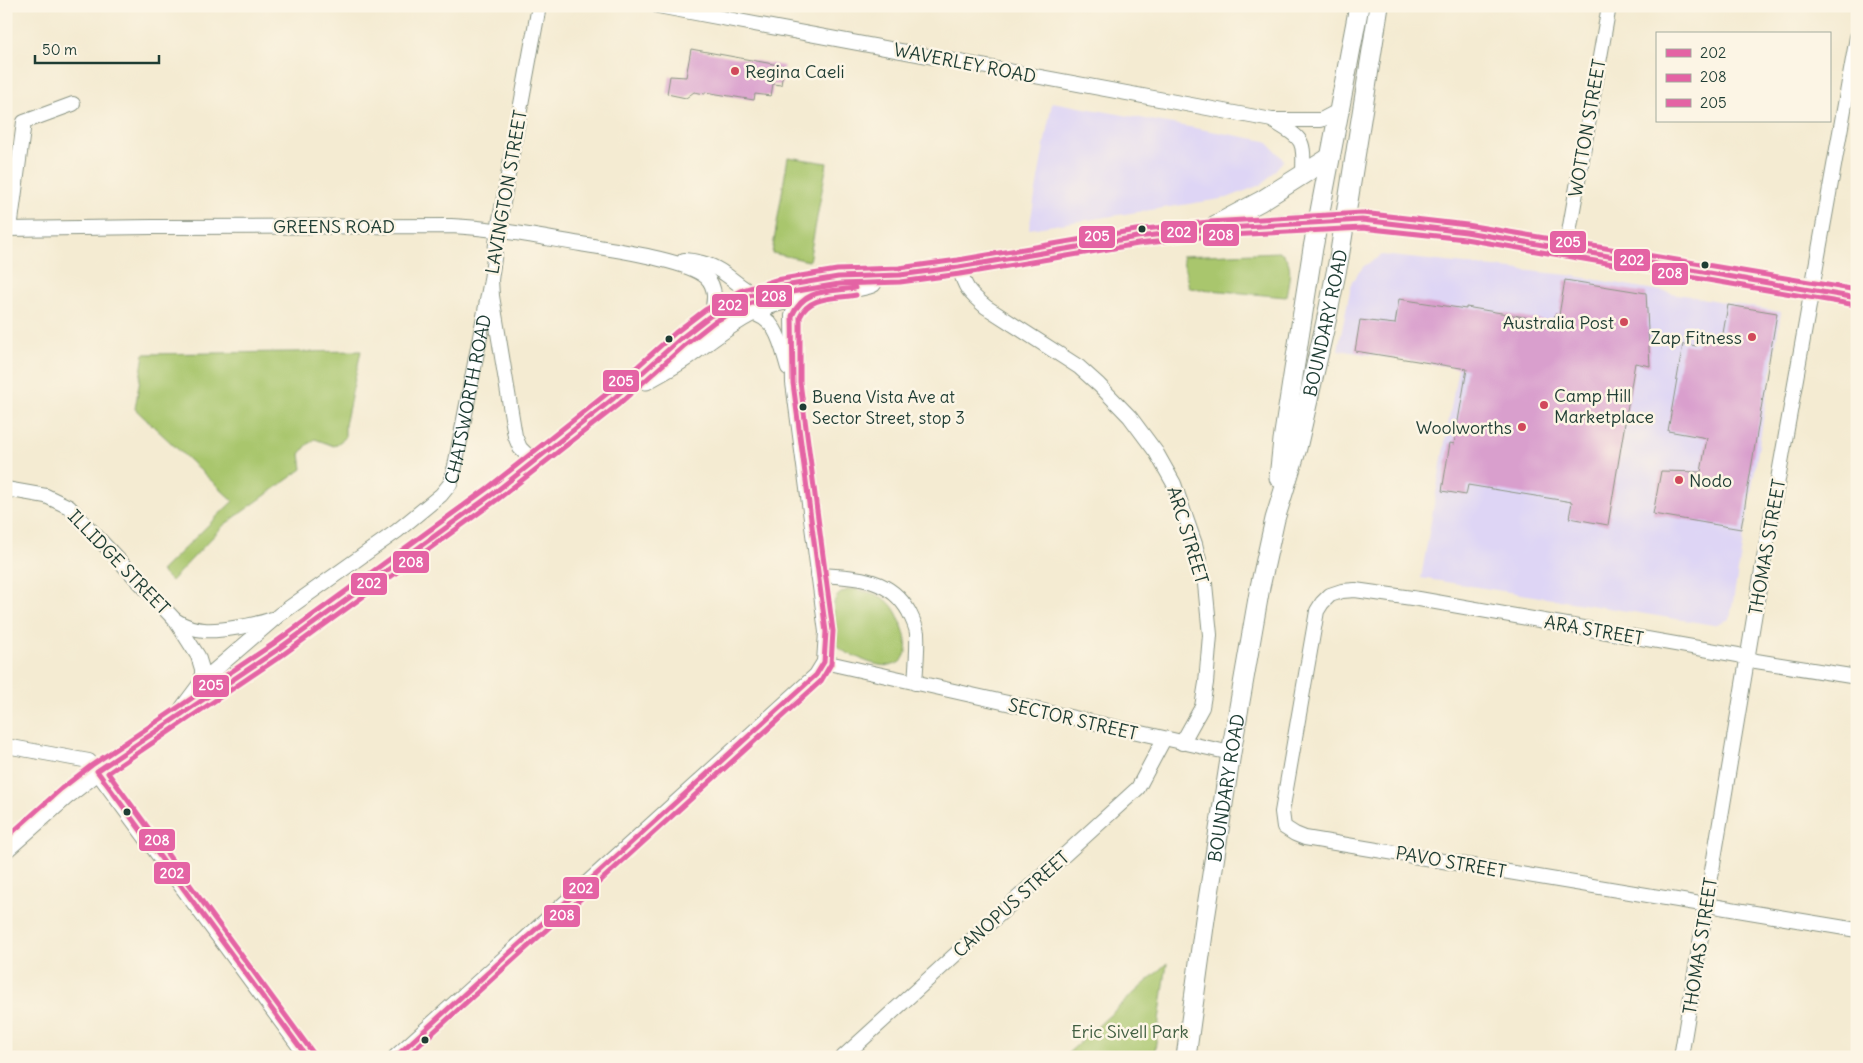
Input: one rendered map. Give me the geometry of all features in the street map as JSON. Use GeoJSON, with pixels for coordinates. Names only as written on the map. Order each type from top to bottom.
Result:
{"type":"FeatureCollection","features":[{"type":"Feature","properties":{"kind":"main road","name":"BOUNDARY ROAD"},"geometry":{"type":"LineString","coordinates":[[1275,519],[1283,440],[1318,222],[1359,6]]}},
{"type":"Feature","properties":{"kind":"main road","name":"BOUNDARY ROAD"},"geometry":{"type":"LineString","coordinates":[[1186,1057],[1231,753],[1260,587],[1275,519],[1301,430],[1327,317],[1345,220],[1379,6]]}},
{"type":"Feature","properties":{"kind":"main road","name":"CHATSWORTH ROAD"},"geometry":{"type":"LineString","coordinates":[[1209,229],[1262,201],[1329,158]]}},
{"type":"Feature","properties":{"kind":"main road","name":"CHATSWORTH ROAD"},"geometry":{"type":"LineString","coordinates":[[6,848],[66,795],[97,771],[277,650],[494,493],[614,398],[675,343],[710,316],[732,304],[754,294],[788,285],[838,277],[900,275],[1137,237],[1209,229],[1345,220]]}},
{"type":"Feature","properties":{"kind":"main road","name":"CHATSWORTH ROAD"},"geometry":{"type":"LineString","coordinates":[[614,398],[687,356],[731,324],[750,313],[782,300],[868,285],[900,275]]}},
{"type":"Feature","properties":{"kind":"street","name":"LAVINGTON STREET"},"geometry":{"type":"LineString","coordinates":[[533,461],[520,448],[515,436],[491,280],[498,230],[539,6]]}},
{"type":"Feature","properties":{"kind":"street","name":"WAVERLEY ROAD"},"geometry":{"type":"LineString","coordinates":[[658,6],[1272,120],[1321,120],[1338,111]]}},
{"type":"Feature","properties":{"kind":"street","name":"WOTTON STREET"},"geometry":{"type":"LineString","coordinates":[[1566,249],[1609,6]]}},
{"type":"Feature","properties":{"kind":"street","name":"THOMAS STREET"},"geometry":{"type":"LineString","coordinates":[[1681,1057],[1747,658],[1857,37]]}},
{"type":"Feature","properties":{"kind":"street"},"geometry":{"type":"LineString","coordinates":[[8,230],[24,122],[73,104]]}},
{"type":"Feature","properties":{"kind":"street","name":"WAVERLEY ROAD"},"geometry":{"type":"LineString","coordinates":[[1272,120],[1297,136],[1304,148],[1302,174]]}},
{"type":"Feature","properties":{"kind":"street"},"geometry":{"type":"LineString","coordinates":[[1345,220],[1374,220],[1456,231],[1857,298]]}},
{"type":"Feature","properties":{"kind":"street","name":"GREENS ROAD"},"geometry":{"type":"LineString","coordinates":[[8,230],[152,227],[451,226],[498,230],[659,259],[691,261],[710,266],[724,273],[740,287],[754,294]]}},
{"type":"Feature","properties":{"kind":"street","name":"GREENS ROAD"},"geometry":{"type":"LineString","coordinates":[[659,259],[692,269],[707,277],[712,285],[714,294],[710,316]]}},
{"type":"Feature","properties":{"kind":"street","name":"ARC STREET"},"geometry":{"type":"LineString","coordinates":[[959,267],[965,286],[979,301],[1079,367],[1099,384],[1130,417],[1156,452],[1174,484],[1195,544],[1201,568],[1210,635],[1202,707],[1182,743]]}},
{"type":"Feature","properties":{"kind":"street","name":"CHATSWORTH ROAD"},"geometry":{"type":"LineString","coordinates":[[174,720],[202,681],[279,615],[408,522],[441,496],[448,487],[455,466],[491,280]]}},
{"type":"Feature","properties":{"kind":"street"},"geometry":{"type":"LineString","coordinates":[[395,1057],[816,675],[824,662],[826,632],[793,383],[792,316],[795,307],[806,295]]}},
{"type":"Feature","properties":{"kind":"street"},"geometry":{"type":"LineString","coordinates":[[750,313],[769,321],[773,326],[793,383]]}},
{"type":"Feature","properties":{"kind":"street","name":"ILLIDGE STREET"},"geometry":{"type":"LineString","coordinates":[[6,489],[46,496],[69,507],[174,620],[198,656],[202,670],[202,681]]}},
{"type":"Feature","properties":{"kind":"street"},"geometry":{"type":"LineString","coordinates":[[818,575],[853,577],[881,584],[902,599],[913,619],[917,632],[915,683]]}},
{"type":"Feature","properties":{"kind":"street","name":"ARA STREET"},"geometry":{"type":"LineString","coordinates":[[1330,595],[1342,591],[1355,590],[1419,599],[1738,655],[1756,661],[1857,677]]}},
{"type":"Feature","properties":{"kind":"street","name":"PAVO STREET"},"geometry":{"type":"LineString","coordinates":[[1330,595],[1322,603],[1318,611],[1282,812],[1284,827],[1295,834],[1305,838],[1857,930]]}},
{"type":"Feature","properties":{"kind":"street","name":"ILLIDGE STREET"},"geometry":{"type":"LineString","coordinates":[[174,620],[196,630],[212,632],[262,622],[279,615]]}},
{"type":"Feature","properties":{"kind":"street","name":"SECTOR STREET"},"geometry":{"type":"LineString","coordinates":[[824,662],[1231,753]]}},
{"type":"Feature","properties":{"kind":"street","name":"CANOPUS STREET"},"geometry":{"type":"LineString","coordinates":[[843,1057],[1138,788],[1164,739]]}},
{"type":"Feature","properties":{"kind":"street"},"geometry":{"type":"LineString","coordinates":[[6,746],[89,761],[307,1057]]}},
{"type":"Feature","properties":{"kind":"shaded area"},"geometry":{"type":"Polygon","coordinates":[[[1052,102],[1266,141],[1284,160],[1263,184],[1227,198],[1029,229],[1052,102]]]}},
{"type":"Feature","properties":{"kind":"shaded area"},"geometry":{"type":"Polygon","coordinates":[[[1382,255],[1568,275],[1781,312],[1730,619],[1714,625],[1421,578],[1458,368],[1338,350],[1352,281],[1364,266],[1382,255]]]}},
{"type":"Feature","properties":{"kind":"green space"},"geometry":{"type":"Polygon","coordinates":[[[788,157],[827,163],[809,261],[772,253],[788,157]]]}},
{"type":"Feature","properties":{"kind":"green space"},"geometry":{"type":"Polygon","coordinates":[[[1279,252],[1288,261],[1290,272],[1286,297],[1189,288],[1182,256],[1279,252]]]}},
{"type":"Feature","properties":{"kind":"green space"},"geometry":{"type":"Polygon","coordinates":[[[361,351],[345,425],[345,438],[334,446],[315,439],[307,445],[300,454],[302,469],[224,525],[171,581],[161,571],[233,501],[135,409],[144,354],[361,351]]]}},
{"type":"Feature","properties":{"kind":"green space"},"geometry":{"type":"Polygon","coordinates":[[[853,589],[878,596],[889,602],[894,608],[906,638],[905,656],[900,662],[885,666],[875,664],[845,652],[836,645],[834,603],[843,592],[853,589]]]}},
{"type":"Feature","properties":{"kind":"green space","name":"Eric Sivell Park"},"geometry":{"type":"Polygon","coordinates":[[[1167,963],[1154,1057],[1064,1057],[1167,963]]]}},
{"type":"Feature","properties":{"kind":"building","name":"Regina Caeli"},"geometry":{"type":"Polygon","coordinates":[[[691,49],[784,66],[781,85],[773,84],[771,96],[755,94],[754,100],[705,92],[705,94],[694,92],[686,98],[667,94],[670,76],[686,77],[691,49]]]}},
{"type":"Feature","properties":{"kind":"building","name":"Camp Hill Marketplace"},"geometry":{"type":"Polygon","coordinates":[[[1565,280],[1646,293],[1650,366],[1635,363],[1608,525],[1569,518],[1572,502],[1468,485],[1466,495],[1442,491],[1450,443],[1454,444],[1467,369],[1355,351],[1360,320],[1395,324],[1399,299],[1466,309],[1466,307],[1554,322],[1555,314],[1559,315],[1565,280]]]}},
{"type":"Feature","properties":{"kind":"building","name":"Camp Hill Marketplace"},"geometry":{"type":"Polygon","coordinates":[[[1728,305],[1777,313],[1741,529],[1653,514],[1661,471],[1701,472],[1707,438],[1668,431],[1683,344],[1697,346],[1699,335],[1722,339],[1728,305]]]}},
{"type":"Feature","properties":{"kind":"transit line","name":"205"},"geometry":{"type":"LineString","coordinates":[[6,838],[61,789],[92,765],[273,644],[489,487],[609,392],[675,333],[705,310],[740,291],[776,280],[837,270],[899,268],[958,260],[1136,230],[1209,222],[1362,213],[1467,225],[1857,290]]}},
{"type":"Feature","properties":{"kind":"transit line","name":"202"},"geometry":{"type":"LineString","coordinates":[[307,1057],[97,771],[277,650],[494,493],[614,398],[680,339],[710,316],[743,298],[778,287],[838,277],[900,275],[1137,237],[1209,229],[1362,220],[1466,232],[1857,298]]}},
{"type":"Feature","properties":{"kind":"transit line","name":"208"},"geometry":{"type":"LineString","coordinates":[[313,1053],[108,773],[281,656],[498,499],[619,404],[685,345],[714,322],[746,305],[780,294],[839,284],[900,282],[960,274],[1138,244],[1210,236],[1362,228],[1465,239],[1856,305]]}},
{"type":"Feature","properties":{"kind":"transit line","name":"202"},"geometry":{"type":"LineString","coordinates":[[395,1057],[816,675],[824,662],[826,632],[793,383],[792,316],[803,300],[810,296],[827,291],[855,288]]}},
{"type":"Feature","properties":{"kind":"transit line","name":"208"},"geometry":{"type":"LineString","coordinates":[[406,1057],[821,681],[831,664],[833,631],[800,382],[800,317],[804,310],[816,301],[856,295]]}},
{"type":"Feature","properties":{"kind":"place","name":"Regina Caeli"},"geometry":{"type":"Point","coordinates":[735,71]}},
{"type":"Feature","properties":{"kind":"place","name":"Australia Post"},"geometry":{"type":"Point","coordinates":[1624,322]}},
{"type":"Feature","properties":{"kind":"place","name":"Zap Fitness"},"geometry":{"type":"Point","coordinates":[1752,337]}},
{"type":"Feature","properties":{"kind":"place","name":"Camp Hill Marketplace"},"geometry":{"type":"Point","coordinates":[1544,405]}},
{"type":"Feature","properties":{"kind":"place","name":"Buena Vista Ave at Sector Street, stop 3"},"geometry":{"type":"Point","coordinates":[803,407]}},
{"type":"Feature","properties":{"kind":"place","name":"Woolworths"},"geometry":{"type":"Point","coordinates":[1522,427]}},
{"type":"Feature","properties":{"kind":"place","name":"Nodo"},"geometry":{"type":"Point","coordinates":[1679,480]}}]}
